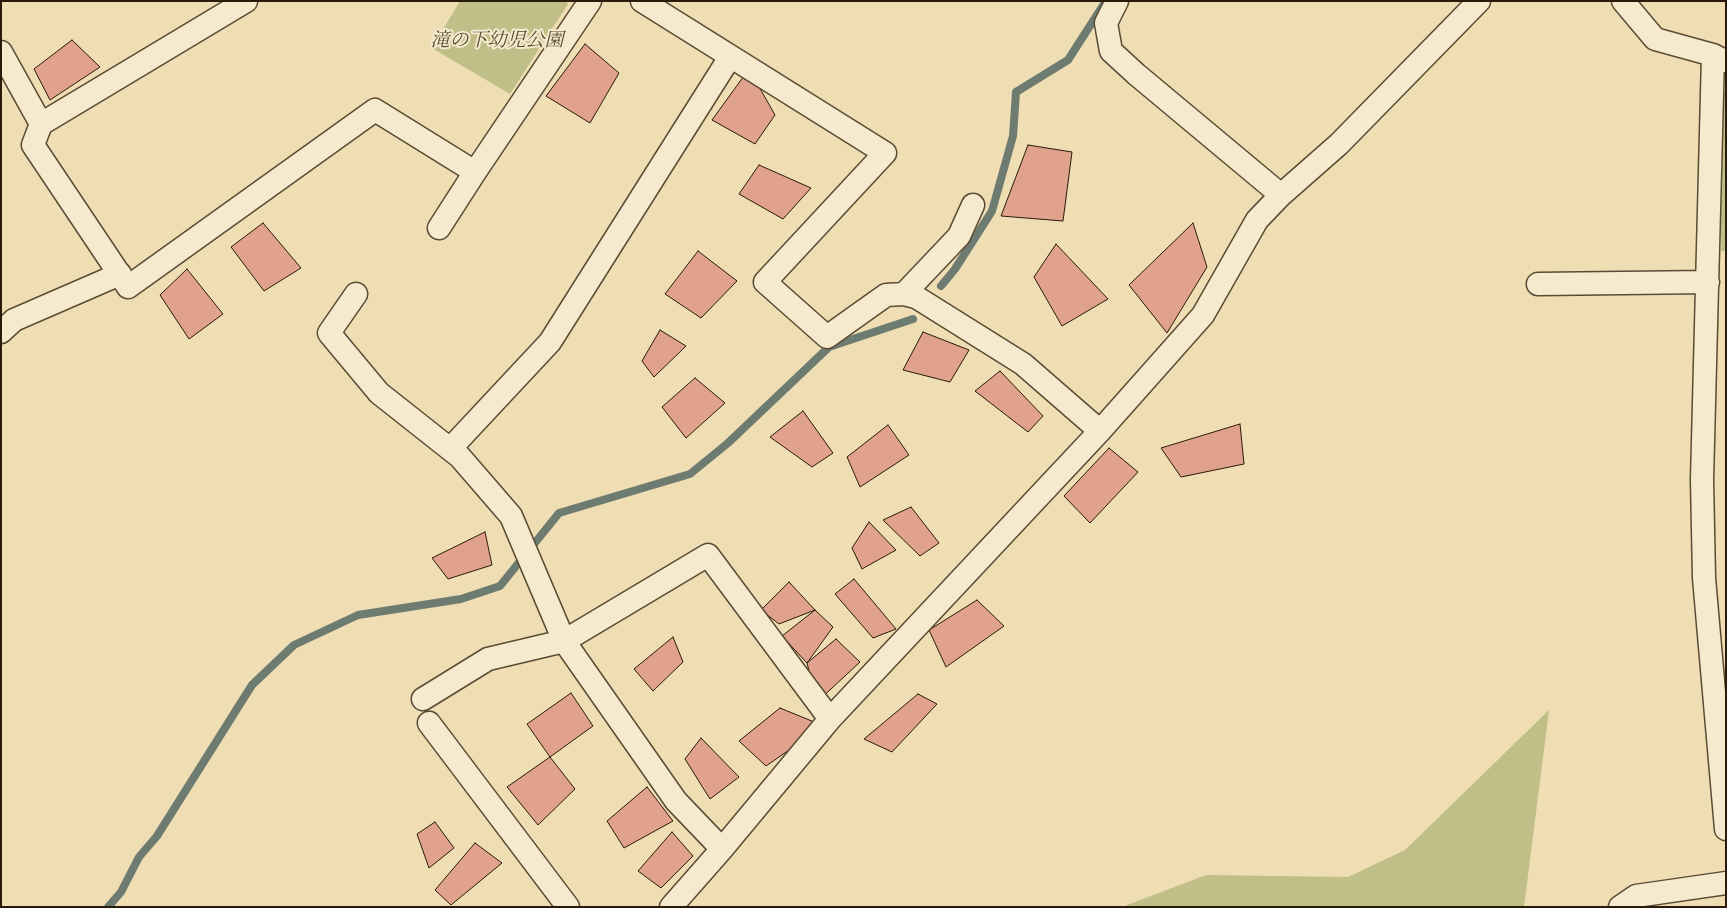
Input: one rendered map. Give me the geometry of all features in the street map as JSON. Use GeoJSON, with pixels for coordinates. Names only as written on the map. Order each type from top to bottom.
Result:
{"type":"FeatureCollection","features":[{"type":"Feature","properties":{"kind":"street"},"geometry":{"type":"LineString","coordinates":[[246,1],[41,124],[33,145],[128,287],[375,110],[475,172]]}},
{"type":"Feature","properties":{"kind":"street"},"geometry":{"type":"LineString","coordinates":[[440,228],[475,172],[590,1]]}},
{"type":"Feature","properties":{"kind":"street"},"geometry":{"type":"LineString","coordinates":[[642,1],[885,153],[765,282],[826,337],[886,295],[904,294],[916,297],[1023,364],[1100,432]]}},
{"type":"Feature","properties":{"kind":"street"},"geometry":{"type":"LineString","coordinates":[[1118,1],[1106,23],[1112,51],[1136,74],[1281,195]]}},
{"type":"Feature","properties":{"kind":"street"},"geometry":{"type":"LineString","coordinates":[[671,907],[830,719],[1100,432],[1203,315],[1257,220],[1281,195],[1339,144],[1479,1]]}},
{"type":"Feature","properties":{"kind":"street"},"geometry":{"type":"LineString","coordinates":[[1622,1],[1655,39],[1719,58],[1708,282],[1702,480],[1704,578],[1726,829]]}},
{"type":"Feature","properties":{"kind":"street"},"geometry":{"type":"LineString","coordinates":[[1,52],[41,124]]}},
{"type":"Feature","properties":{"kind":"street"},"geometry":{"type":"LineString","coordinates":[[450,449],[550,342],[730,57]]}},
{"type":"Feature","properties":{"kind":"street"},"geometry":{"type":"LineString","coordinates":[[904,294],[959,236],[973,205]]}},
{"type":"Feature","properties":{"kind":"street"},"geometry":{"type":"LineString","coordinates":[[1,332],[14,320],[120,274]]}},
{"type":"Feature","properties":{"kind":"street"},"geometry":{"type":"LineString","coordinates":[[1538,284],[1708,282]]}},
{"type":"Feature","properties":{"kind":"street"},"geometry":{"type":"LineString","coordinates":[[356,294],[329,333],[379,393],[460,457],[511,516],[564,640],[676,801],[722,849]]}},
{"type":"Feature","properties":{"kind":"street"},"geometry":{"type":"LineString","coordinates":[[422,699],[488,659],[564,640],[708,555],[830,719]]}},
{"type":"Feature","properties":{"kind":"street"},"geometry":{"type":"LineString","coordinates":[[429,723],[568,907]]}},
{"type":"Feature","properties":{"kind":"street"},"geometry":{"type":"LineString","coordinates":[[1620,907],[1636,896],[1726,883]]}},
{"type":"Feature","properties":{"kind":"green space","name":"滝の下幼児公園"},"geometry":{"type":"Polygon","coordinates":[[[460,1],[566,1],[568,4],[510,94],[432,48],[460,1]]]}},
{"type":"Feature","properties":{"kind":"green space"},"geometry":{"type":"Polygon","coordinates":[[[1721,93],[1726,93],[1726,251],[1721,251],[1721,93]]]}},
{"type":"Feature","properties":{"kind":"green space"},"geometry":{"type":"Polygon","coordinates":[[[1549,710],[1524,907],[1122,907],[1206,875],[1348,877],[1405,850],[1549,710]]]}},
{"type":"Feature","properties":{"kind":"building"},"geometry":{"type":"Polygon","coordinates":[[[72,40],[100,67],[50,100],[34,69],[72,40]]]}},
{"type":"Feature","properties":{"kind":"building"},"geometry":{"type":"Polygon","coordinates":[[[585,44],[619,73],[590,123],[546,96],[585,44]]]}},
{"type":"Feature","properties":{"kind":"building"},"geometry":{"type":"Polygon","coordinates":[[[749,69],[775,115],[755,144],[712,120],[749,69]]]}},
{"type":"Feature","properties":{"kind":"building"},"geometry":{"type":"Polygon","coordinates":[[[1028,145],[1072,152],[1063,221],[1001,216],[1028,145]]]}},
{"type":"Feature","properties":{"kind":"building"},"geometry":{"type":"Polygon","coordinates":[[[759,165],[811,188],[783,219],[739,194],[759,165]]]}},
{"type":"Feature","properties":{"kind":"building"},"geometry":{"type":"Polygon","coordinates":[[[263,223],[301,268],[264,291],[231,247],[263,223]]]}},
{"type":"Feature","properties":{"kind":"building"},"geometry":{"type":"Polygon","coordinates":[[[1193,223],[1207,267],[1167,333],[1129,285],[1193,223]]]}},
{"type":"Feature","properties":{"kind":"building"},"geometry":{"type":"Polygon","coordinates":[[[1056,244],[1108,299],[1062,326],[1034,277],[1056,244]]]}},
{"type":"Feature","properties":{"kind":"building"},"geometry":{"type":"Polygon","coordinates":[[[698,251],[737,281],[701,318],[665,294],[698,251]]]}},
{"type":"Feature","properties":{"kind":"building"},"geometry":{"type":"Polygon","coordinates":[[[187,269],[223,314],[189,339],[160,295],[187,269]]]}},
{"type":"Feature","properties":{"kind":"building"},"geometry":{"type":"Polygon","coordinates":[[[660,330],[686,346],[654,377],[642,361],[660,330]]]}},
{"type":"Feature","properties":{"kind":"building"},"geometry":{"type":"Polygon","coordinates":[[[923,332],[969,350],[950,382],[903,370],[923,332]]]}},
{"type":"Feature","properties":{"kind":"building"},"geometry":{"type":"Polygon","coordinates":[[[1000,371],[1043,416],[1028,432],[975,391],[1000,371]]]}},
{"type":"Feature","properties":{"kind":"building"},"geometry":{"type":"Polygon","coordinates":[[[695,378],[725,403],[686,438],[662,407],[695,378]]]}},
{"type":"Feature","properties":{"kind":"building"},"geometry":{"type":"Polygon","coordinates":[[[803,411],[833,453],[812,467],[770,437],[803,411]]]}},
{"type":"Feature","properties":{"kind":"building"},"geometry":{"type":"Polygon","coordinates":[[[1240,424],[1244,464],[1181,477],[1161,448],[1240,424]]]}},
{"type":"Feature","properties":{"kind":"building"},"geometry":{"type":"Polygon","coordinates":[[[888,425],[909,455],[860,487],[847,457],[888,425]]]}},
{"type":"Feature","properties":{"kind":"building"},"geometry":{"type":"Polygon","coordinates":[[[1109,448],[1138,472],[1090,523],[1064,496],[1109,448]]]}},
{"type":"Feature","properties":{"kind":"building"},"geometry":{"type":"Polygon","coordinates":[[[911,507],[939,543],[920,556],[883,520],[911,507]]]}},
{"type":"Feature","properties":{"kind":"building"},"geometry":{"type":"Polygon","coordinates":[[[869,522],[896,550],[862,569],[852,548],[869,522]]]}},
{"type":"Feature","properties":{"kind":"building"},"geometry":{"type":"Polygon","coordinates":[[[485,532],[492,565],[448,579],[432,558],[485,532]]]}},
{"type":"Feature","properties":{"kind":"building"},"geometry":{"type":"Polygon","coordinates":[[[854,579],[896,629],[873,638],[835,594],[854,579]]]}},
{"type":"Feature","properties":{"kind":"building"},"geometry":{"type":"Polygon","coordinates":[[[789,582],[815,610],[779,624],[761,610],[789,582]]]}},
{"type":"Feature","properties":{"kind":"building"},"geometry":{"type":"Polygon","coordinates":[[[977,600],[1004,626],[946,667],[929,630],[977,600]]]}},
{"type":"Feature","properties":{"kind":"building"},"geometry":{"type":"Polygon","coordinates":[[[815,610],[833,627],[807,663],[782,636],[815,610]]]}},
{"type":"Feature","properties":{"kind":"building"},"geometry":{"type":"Polygon","coordinates":[[[673,637],[683,662],[653,691],[634,669],[673,637]]]}},
{"type":"Feature","properties":{"kind":"building"},"geometry":{"type":"Polygon","coordinates":[[[836,639],[860,662],[817,702],[807,663],[836,639]]]}},
{"type":"Feature","properties":{"kind":"building"},"geometry":{"type":"Polygon","coordinates":[[[571,693],[593,726],[550,757],[527,724],[571,693]]]}},
{"type":"Feature","properties":{"kind":"building"},"geometry":{"type":"Polygon","coordinates":[[[918,694],[937,704],[892,752],[864,739],[918,694]]]}},
{"type":"Feature","properties":{"kind":"building"},"geometry":{"type":"Polygon","coordinates":[[[780,708],[824,726],[766,766],[739,741],[780,708]]]}},
{"type":"Feature","properties":{"kind":"building"},"geometry":{"type":"Polygon","coordinates":[[[701,738],[739,777],[710,799],[685,759],[701,738]]]}},
{"type":"Feature","properties":{"kind":"building"},"geometry":{"type":"Polygon","coordinates":[[[550,757],[575,789],[538,825],[507,787],[550,757]]]}},
{"type":"Feature","properties":{"kind":"building"},"geometry":{"type":"Polygon","coordinates":[[[647,787],[673,821],[624,848],[607,821],[647,787]]]}},
{"type":"Feature","properties":{"kind":"building"},"geometry":{"type":"Polygon","coordinates":[[[435,822],[454,848],[429,868],[417,834],[435,822]]]}},
{"type":"Feature","properties":{"kind":"building"},"geometry":{"type":"Polygon","coordinates":[[[672,832],[693,856],[661,888],[638,871],[672,832]]]}},
{"type":"Feature","properties":{"kind":"building"},"geometry":{"type":"Polygon","coordinates":[[[475,843],[502,863],[451,905],[435,890],[475,843]]]}},
{"type":"Feature","properties":{"kind":"waterway"},"geometry":{"type":"LineString","coordinates":[[941,286],[955,269],[992,211],[1013,136],[1016,92],[1068,60],[1104,4]]}},
{"type":"Feature","properties":{"kind":"waterway"},"geometry":{"type":"LineString","coordinates":[[108,907],[121,892],[139,857],[157,836],[252,685],[294,645],[358,615],[461,599],[500,586],[559,513],[690,474],[728,443],[829,347],[913,319]]}}]}
